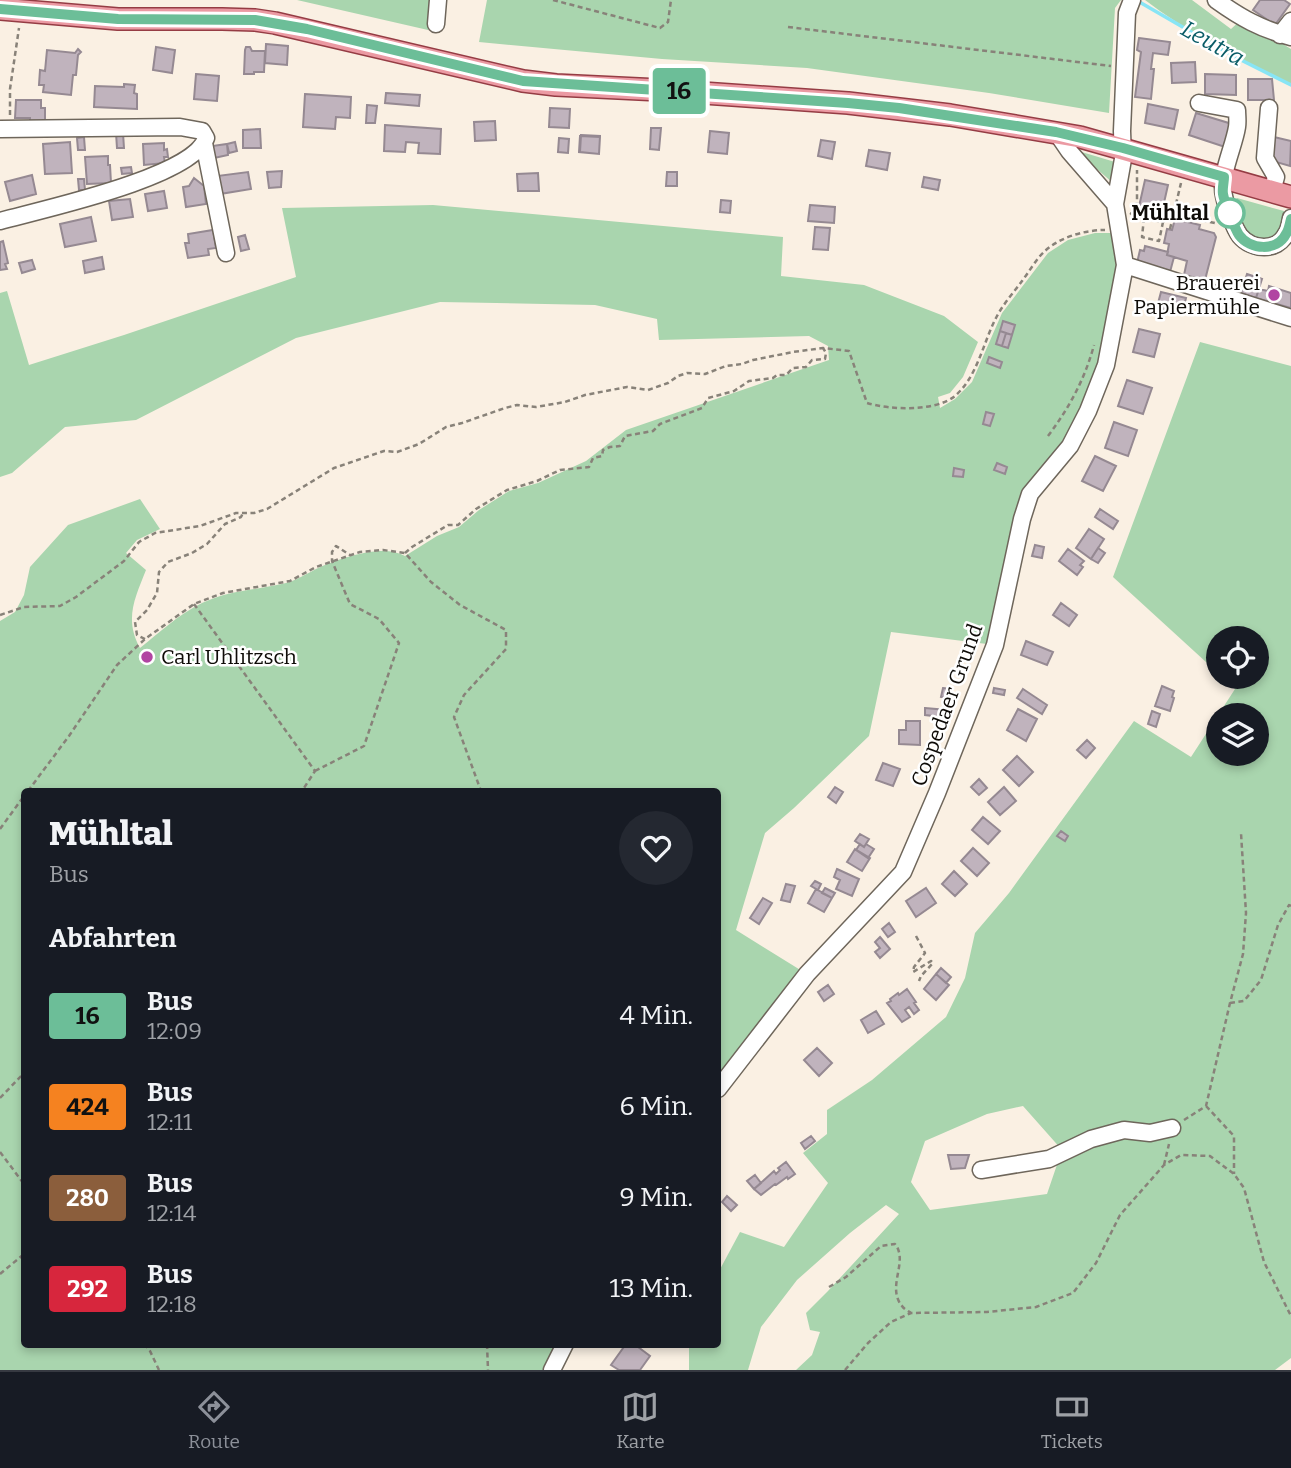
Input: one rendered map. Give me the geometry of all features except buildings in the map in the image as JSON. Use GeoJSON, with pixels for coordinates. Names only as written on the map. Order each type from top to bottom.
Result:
{"type":"FeatureCollection","features":[{"type":"Feature","properties":{"kind":"main road"},"geometry":{"type":"LineString","coordinates":[[11,10],[118,19],[255,20],[307,29],[523,81],[899,108],[1056,132],[1123,148],[1282,194]]}},
{"type":"Feature","properties":{"kind":"street"},"geometry":{"type":"LineString","coordinates":[[436,24],[438,0]]}},
{"type":"Feature","properties":{"kind":"street"},"geometry":{"type":"LineString","coordinates":[[1216,0],[1242,19],[1280,34],[1291,20]]}},
{"type":"Feature","properties":{"kind":"street"},"geometry":{"type":"LineString","coordinates":[[1123,148],[1130,6]]}},
{"type":"Feature","properties":{"kind":"street"},"geometry":{"type":"LineString","coordinates":[[1199,103],[1237,110],[1237,126],[1215,175],[1238,234],[1253,245],[1272,246],[1286,235],[1291,218]]}},
{"type":"Feature","properties":{"kind":"street"},"geometry":{"type":"LineString","coordinates":[[1269,108],[1265,158],[1282,194]]}},
{"type":"Feature","properties":{"kind":"street"},"geometry":{"type":"LineString","coordinates":[[5,129],[180,127],[201,136]]}},
{"type":"Feature","properties":{"kind":"street"},"geometry":{"type":"LineString","coordinates":[[1056,132],[1115,204]]}},
{"type":"Feature","properties":{"kind":"street"},"geometry":{"type":"LineString","coordinates":[[0,220],[149,179],[187,159],[201,136]]}},
{"type":"Feature","properties":{"kind":"street"},"geometry":{"type":"LineString","coordinates":[[201,136],[226,253]]}},
{"type":"Feature","properties":{"kind":"street","name":"Cospedaer Grund"},"geometry":{"type":"LineString","coordinates":[[721,1085],[807,974],[903,872],[937,793],[995,645],[1021,519],[1030,494],[1069,446],[1088,411],[1106,365],[1125,265],[1115,204],[1123,148]]}},
{"type":"Feature","properties":{"kind":"street"},"geometry":{"type":"LineString","coordinates":[[1125,265],[1291,318]]}},
{"type":"Feature","properties":{"kind":"street"},"geometry":{"type":"LineString","coordinates":[[981,1170],[1049,1159],[1091,1139],[1124,1130],[1150,1133],[1172,1128]]}},
{"type":"Feature","properties":{"kind":"street"},"geometry":{"type":"LineString","coordinates":[[552,1370],[563,1348]]}},
{"type":"Feature","properties":{"kind":"path"},"geometry":{"type":"LineString","coordinates":[[553,0],[660,28],[668,22],[671,0]]}},
{"type":"Feature","properties":{"kind":"path"},"geometry":{"type":"LineString","coordinates":[[5,129],[10,89],[11,10]]}},
{"type":"Feature","properties":{"kind":"path"},"geometry":{"type":"LineString","coordinates":[[788,27],[1108,65]]}},
{"type":"Feature","properties":{"kind":"path"},"geometry":{"type":"LineString","coordinates":[[1135,216],[1136,172],[1139,163]]}},
{"type":"Feature","properties":{"kind":"path"},"geometry":{"type":"LineString","coordinates":[[1170,229],[1179,192]]}},
{"type":"Feature","properties":{"kind":"path"},"geometry":{"type":"LineString","coordinates":[[1115,204],[1135,216],[1163,222]]}},
{"type":"Feature","properties":{"kind":"path"},"geometry":{"type":"LineString","coordinates":[[1144,218],[1142,237],[1159,241],[1163,222],[1173,214]]}},
{"type":"Feature","properties":{"kind":"path"},"geometry":{"type":"LineString","coordinates":[[1173,214],[1215,223]]}},
{"type":"Feature","properties":{"kind":"path"},"geometry":{"type":"LineString","coordinates":[[0,615],[24,607],[60,606],[124,561],[138,542],[155,533],[200,526],[236,513],[254,513],[267,509],[334,468],[384,452],[397,452],[419,444],[446,427],[517,405],[536,407],[555,404],[584,394],[627,387],[648,390],[687,373],[705,374],[753,360],[823,348],[849,351],[867,403],[885,408],[928,407],[953,398],[970,380],[1006,301],[1045,251],[1066,238],[1095,230]]}},
{"type":"Feature","properties":{"kind":"path"},"geometry":{"type":"LineString","coordinates":[[1048,436],[1079,386],[1097,335]]}},
{"type":"Feature","properties":{"kind":"path"},"geometry":{"type":"LineString","coordinates":[[405,553],[448,525],[458,525],[507,490],[537,481],[560,470],[589,467],[593,458],[602,456],[603,450],[620,446],[625,436],[653,431],[660,424],[702,408],[708,398],[734,391],[749,381],[786,374],[793,368],[806,367],[812,360],[825,359],[823,348]]}},
{"type":"Feature","properties":{"kind":"path"},"geometry":{"type":"LineString","coordinates":[[145,639],[137,635],[135,622],[157,593],[159,572],[169,562],[207,544],[225,524],[243,513]]}},
{"type":"Feature","properties":{"kind":"path"},"geometry":{"type":"LineString","coordinates":[[304,788],[315,771],[364,746],[399,643],[379,620],[350,604],[332,561],[332,552],[336,546],[350,555]]}},
{"type":"Feature","properties":{"kind":"path"},"geometry":{"type":"LineString","coordinates":[[30,788],[117,665],[145,639],[194,604],[223,593],[290,580],[316,567],[360,552],[383,550],[405,553],[431,582],[460,605],[506,630],[506,649],[464,695],[454,717],[480,788]]}},
{"type":"Feature","properties":{"kind":"path"},"geometry":{"type":"LineString","coordinates":[[194,604],[315,771]]}},
{"type":"Feature","properties":{"kind":"path"},"geometry":{"type":"LineString","coordinates":[[0,829],[21,800]]}},
{"type":"Feature","properties":{"kind":"path"},"geometry":{"type":"LineString","coordinates":[[1164,1165],[1172,1128],[1206,1106],[1238,976],[1243,954],[1246,914],[1241,833]]}},
{"type":"Feature","properties":{"kind":"path"},"geometry":{"type":"LineString","coordinates":[[1230,1003],[1244,1001],[1261,980],[1278,925],[1289,905],[1291,906]]}},
{"type":"Feature","properties":{"kind":"path"},"geometry":{"type":"LineString","coordinates":[[916,936],[925,953],[913,972],[931,961],[933,963],[919,981]]}},
{"type":"Feature","properties":{"kind":"path"},"geometry":{"type":"LineString","coordinates":[[0,1098],[21,1076]]}},
{"type":"Feature","properties":{"kind":"path"},"geometry":{"type":"LineString","coordinates":[[1206,1106],[1234,1136],[1234,1174]]}},
{"type":"Feature","properties":{"kind":"path"},"geometry":{"type":"LineString","coordinates":[[0,1152],[21,1180]]}},
{"type":"Feature","properties":{"kind":"path"},"geometry":{"type":"LineString","coordinates":[[845,1370],[891,1322],[911,1313],[987,1312],[1036,1307],[1073,1293],[1096,1264],[1120,1215],[1164,1165],[1181,1155],[1210,1156],[1234,1174],[1244,1188],[1264,1262],[1291,1316]]}},
{"type":"Feature","properties":{"kind":"path"},"geometry":{"type":"LineString","coordinates":[[829,1287],[846,1277],[881,1246],[895,1244],[899,1249],[900,1263],[895,1284],[900,1304],[911,1313]]}},
{"type":"Feature","properties":{"kind":"path"},"geometry":{"type":"LineString","coordinates":[[0,1274],[21,1256]]}},
{"type":"Feature","properties":{"kind":"path"},"geometry":{"type":"LineString","coordinates":[[147,1348],[159,1370]]}},
{"type":"Feature","properties":{"kind":"path"},"geometry":{"type":"LineString","coordinates":[[487,1348],[488,1370]]}},
{"type":"Feature","properties":{"kind":"green space"},"geometry":{"type":"Polygon","coordinates":[[[297,0],[431,0],[428,30],[297,0]]]}},
{"type":"Feature","properties":{"kind":"green space"},"geometry":{"type":"Polygon","coordinates":[[[487,0],[1121,0],[1115,8],[1109,113],[807,68],[662,59],[479,42],[487,0]]]}},
{"type":"Feature","properties":{"kind":"green space"},"geometry":{"type":"Polygon","coordinates":[[[1145,0],[1192,0],[1231,29],[1242,19],[1291,49],[1291,85],[1216,46],[1145,0]]]}},
{"type":"Feature","properties":{"kind":"green space"},"geometry":{"type":"Polygon","coordinates":[[[1075,150],[1115,162],[1113,183],[1075,150]]]}},
{"type":"Feature","properties":{"kind":"green space"},"geometry":{"type":"Polygon","coordinates":[[[1237,198],[1284,211],[1284,227],[1278,233],[1256,240],[1245,232],[1235,200],[1237,198]]]}},
{"type":"Feature","properties":{"kind":"green space"},"geometry":{"type":"Polygon","coordinates":[[[433,205],[783,237],[781,276],[864,285],[944,316],[978,342],[963,377],[950,393],[938,397],[940,408],[955,399],[972,382],[1002,313],[1048,253],[1068,240],[1095,233],[1116,233],[1125,265],[1088,411],[1030,494],[995,645],[891,632],[869,736],[765,833],[736,930],[802,971],[721,1073],[721,788],[21,788],[21,1348],[554,1348],[543,1370],[0,1370],[0,621],[15,612],[24,595],[30,567],[68,525],[140,499],[160,529],[137,540],[126,553],[146,570],[135,599],[132,618],[140,648],[185,612],[202,603],[233,593],[286,583],[325,565],[360,554],[384,551],[405,556],[437,536],[459,527],[479,510],[509,491],[538,483],[586,461],[626,430],[829,360],[828,346],[809,336],[659,340],[657,319],[595,305],[440,302],[296,338],[136,420],[65,427],[12,473],[0,477],[0,293],[7,291],[29,365],[296,277],[282,208],[433,205]]]}},
{"type":"Feature","properties":{"kind":"green space"},"geometry":{"type":"Polygon","coordinates":[[[1200,342],[1291,366],[1291,1358],[1275,1370],[796,1370],[812,1355],[820,1332],[810,1330],[806,1313],[899,1214],[886,1205],[797,1280],[761,1327],[748,1370],[689,1370],[689,1348],[721,1348],[721,1267],[740,1232],[784,1247],[828,1183],[803,1153],[827,1134],[827,1110],[872,1080],[946,1017],[965,978],[975,933],[1009,893],[1134,721],[1191,757],[1206,734],[1206,766],[1269,766],[1269,703],[1226,703],[1235,689],[1269,689],[1269,626],[1206,626],[1206,662],[1113,577],[1200,342]],[[1023,1106],[987,1114],[925,1141],[911,1182],[930,1210],[1047,1194],[1062,1150],[1023,1106]]]}},
{"type":"Feature","properties":{"kind":"waterway","name":"Leutra"},"geometry":{"type":"LineString","coordinates":[[1136,0],[1231,55],[1291,85]]}},
{"type":"Feature","properties":{"kind":"bus line","name":"16"},"geometry":{"type":"LineString","coordinates":[[0,9],[118,19],[255,20],[307,29],[523,81],[848,103],[1056,132],[1224,177],[1223,194],[1238,234],[1253,245],[1272,246],[1280,242],[1286,235],[1291,219]]}},
{"type":"Feature","properties":{"kind":"place","name":"Mühltal"},"geometry":{"type":"Point","coordinates":[1230,213]}},
{"type":"Feature","properties":{"kind":"place","name":"Brauerei Papiermühle"},"geometry":{"type":"Point","coordinates":[1274,295]}},
{"type":"Feature","properties":{"kind":"place","name":"Carl Uhlitzsch"},"geometry":{"type":"Point","coordinates":[147,657]}}]}
